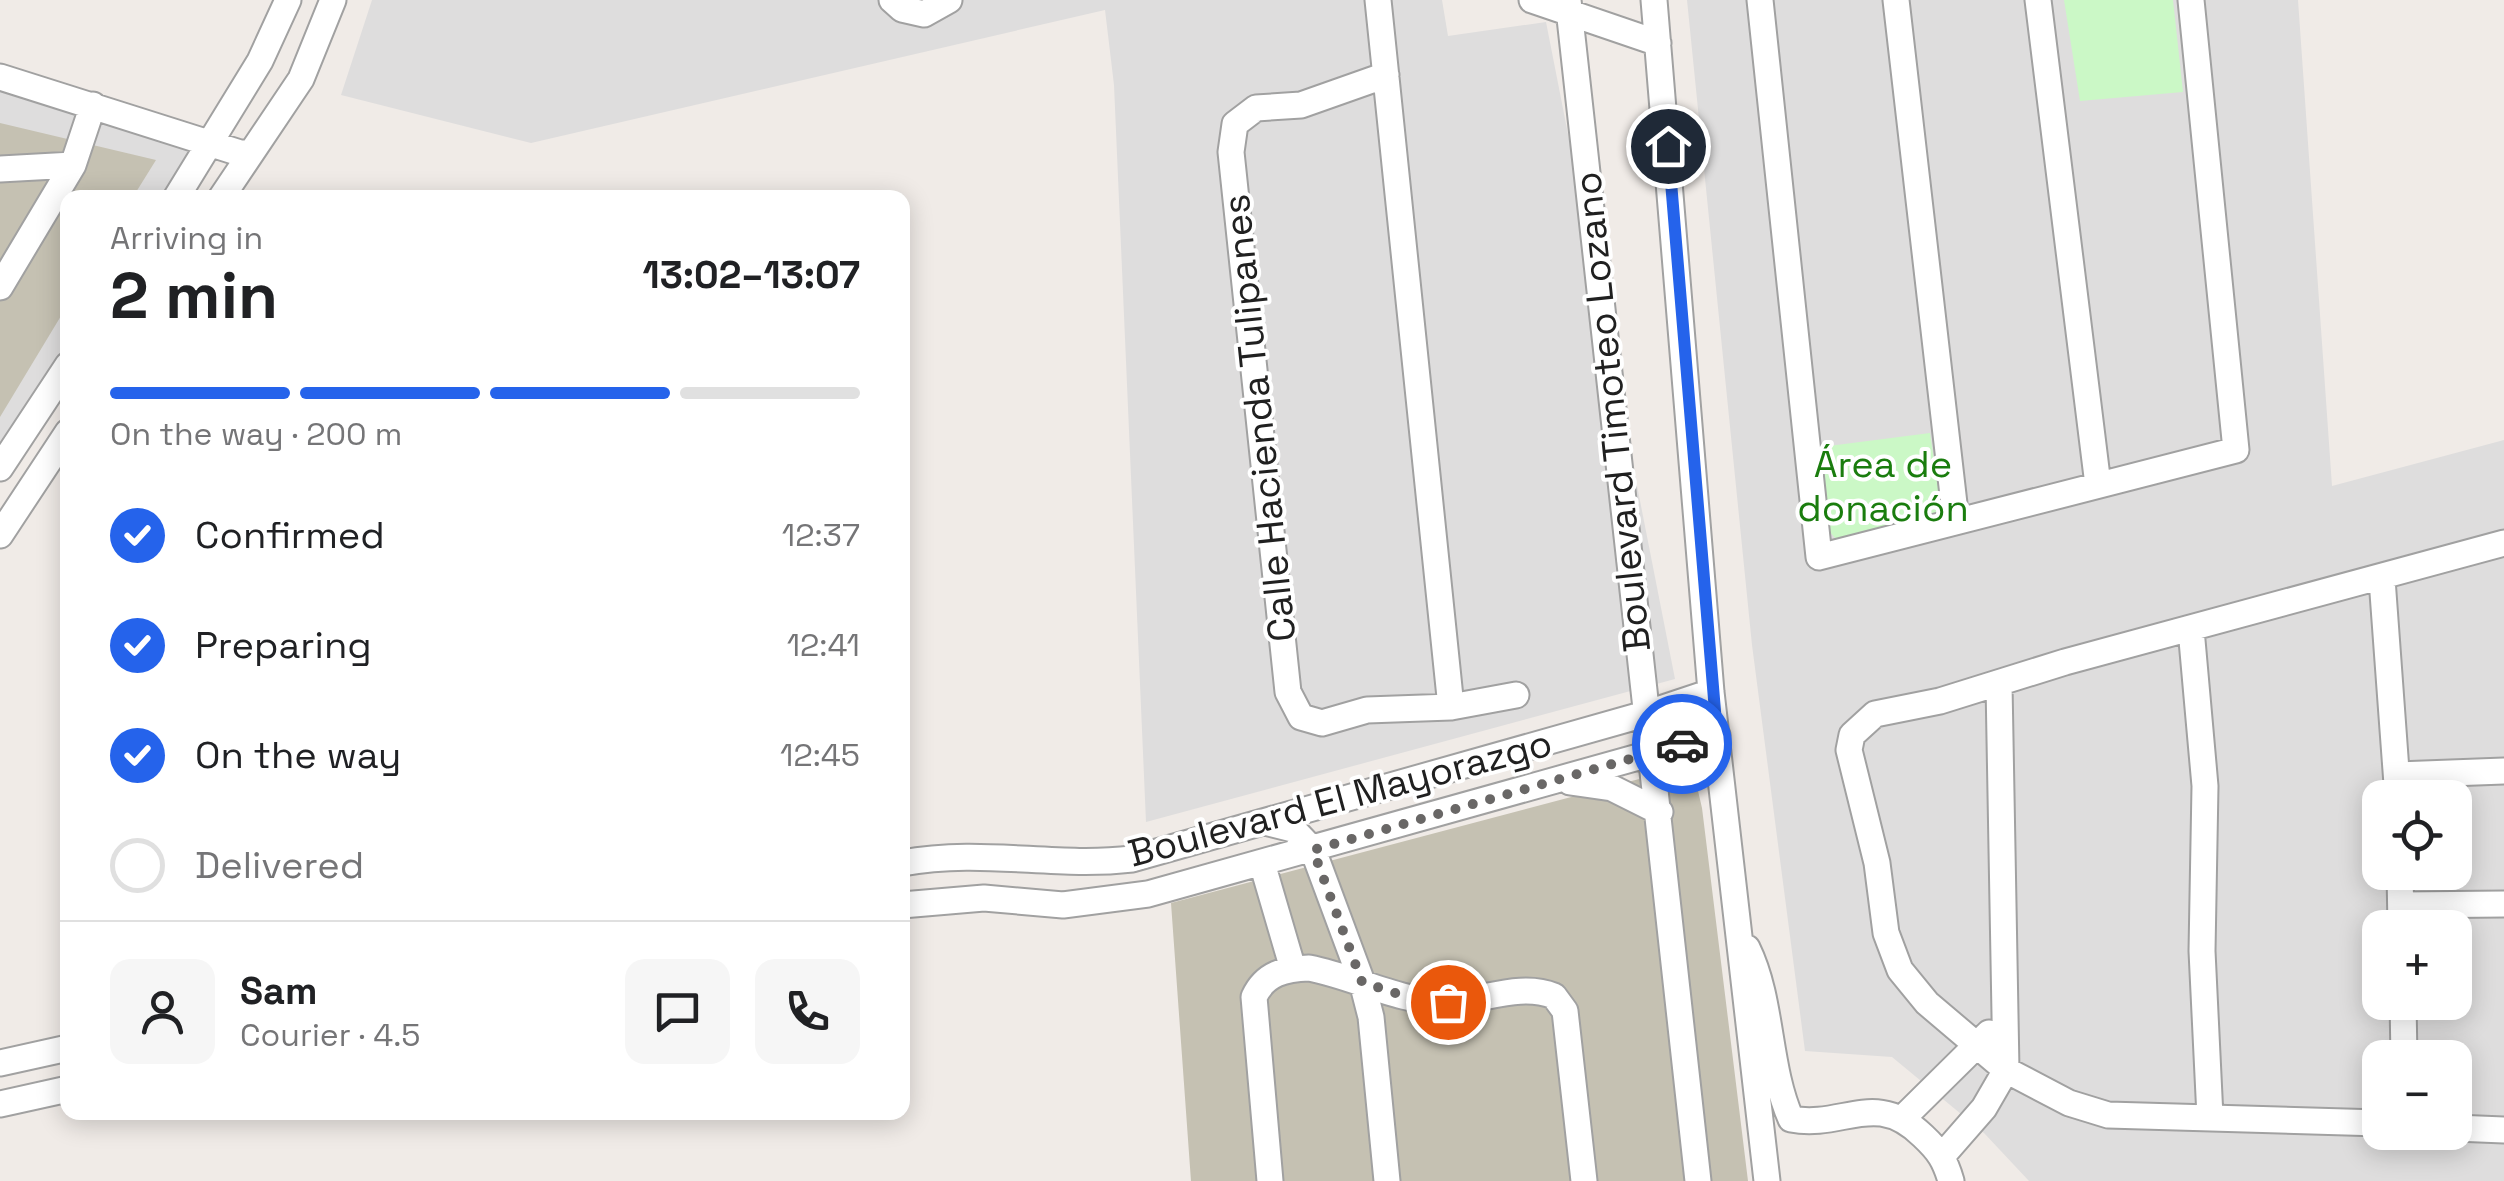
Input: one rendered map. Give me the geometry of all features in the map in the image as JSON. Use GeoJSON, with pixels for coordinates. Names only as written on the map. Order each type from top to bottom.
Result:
{"type":"FeatureCollection","features":[{"type":"Feature","properties":{"kind":"street"},"geometry":{"type":"LineString","coordinates":[[181,190],[260,61],[288,0]]}},
{"type":"Feature","properties":{"kind":"street"},"geometry":{"type":"LineString","coordinates":[[226,190],[301,79],[333,0]]}},
{"type":"Feature","properties":{"kind":"street"},"geometry":{"type":"LineString","coordinates":[[892,0],[902,9],[924,14],[949,0]]}},
{"type":"Feature","properties":{"kind":"street"},"geometry":{"type":"LineString","coordinates":[[1378,0],[1451,707]]}},
{"type":"Feature","properties":{"kind":"street"},"geometry":{"type":"LineString","coordinates":[[1535,0],[1568,5],[1658,43]]}},
{"type":"Feature","properties":{"kind":"street","name":"Boulevard Timoteo Lozano"},"geometry":{"type":"LineString","coordinates":[[1654,0],[1711,692],[1767,1181]]}},
{"type":"Feature","properties":{"kind":"street"},"geometry":{"type":"LineString","coordinates":[[1760,0],[1819,556],[2236,450],[2191,0]]}},
{"type":"Feature","properties":{"kind":"street"},"geometry":{"type":"LineString","coordinates":[[1896,0],[1956,521]]}},
{"type":"Feature","properties":{"kind":"street"},"geometry":{"type":"LineString","coordinates":[[2038,0],[2098,485]]}},
{"type":"Feature","properties":{"kind":"street","name":"Boulevard Timoteo Lozano"},"geometry":{"type":"LineString","coordinates":[[1568,5],[1698,1181]]}},
{"type":"Feature","properties":{"kind":"street","name":"Calle Hacienda Tulipanes"},"geometry":{"type":"LineString","coordinates":[[1386,75],[1301,105],[1256,108],[1235,124],[1233,172],[1288,692],[1300,717],[1322,722],[1367,710],[1451,707],[1516,695]]}},
{"type":"Feature","properties":{"kind":"street"},"geometry":{"type":"LineString","coordinates":[[0,77],[250,153]]}},
{"type":"Feature","properties":{"kind":"street"},"geometry":{"type":"LineString","coordinates":[[0,286],[73,165],[93,105]]}},
{"type":"Feature","properties":{"kind":"street"},"geometry":{"type":"LineString","coordinates":[[0,169],[73,165]]}},
{"type":"Feature","properties":{"kind":"street"},"geometry":{"type":"LineString","coordinates":[[0,468],[60,376]]}},
{"type":"Feature","properties":{"kind":"street"},"geometry":{"type":"LineString","coordinates":[[0,535],[60,444]]}},
{"type":"Feature","properties":{"kind":"street"},"geometry":{"type":"LineString","coordinates":[[2362,1122],[2108,1114],[2069,1103],[2006,1070],[1927,1003],[1900,970],[1886,933],[1877,863],[1849,750],[1852,734],[1876,714],[1999,684],[2066,662],[2504,544]]}},
{"type":"Feature","properties":{"kind":"street"},"geometry":{"type":"LineString","coordinates":[[2382,579],[2397,780]]}},
{"type":"Feature","properties":{"kind":"street"},"geometry":{"type":"LineString","coordinates":[[2191,629],[2205,786],[2202,951],[2210,1118]]}},
{"type":"Feature","properties":{"kind":"street"},"geometry":{"type":"LineString","coordinates":[[1943,1155],[1984,1108],[2006,1070],[1999,684]]}},
{"type":"Feature","properties":{"kind":"street","name":"Boulevard El Mayorazgo"},"geometry":{"type":"LineString","coordinates":[[910,861],[975,854],[1068,862],[1115,861],[1162,852],[1711,692]]}},
{"type":"Feature","properties":{"kind":"street","name":"Boulevard El Mayorazgo"},"geometry":{"type":"LineString","coordinates":[[910,904],[984,898],[1028,904],[1087,904],[1148,894],[1717,735]]}},
{"type":"Feature","properties":{"kind":"street"},"geometry":{"type":"LineString","coordinates":[[2440,780],[2504,771]]}},
{"type":"Feature","properties":{"kind":"street"},"geometry":{"type":"LineString","coordinates":[[1560,781],[1612,788],[1660,812]]}},
{"type":"Feature","properties":{"kind":"street"},"geometry":{"type":"LineString","coordinates":[[1265,822],[1293,829],[1313,850],[1362,982],[1371,1017],[1387,1181]]}},
{"type":"Feature","properties":{"kind":"street"},"geometry":{"type":"LineString","coordinates":[[1262,863],[1292,968]]}},
{"type":"Feature","properties":{"kind":"street"},"geometry":{"type":"LineString","coordinates":[[2452,910],[2504,904]]}},
{"type":"Feature","properties":{"kind":"street"},"geometry":{"type":"LineString","coordinates":[[1738,931],[1760,974],[1780,1095],[1791,1119],[1802,1121],[1863,1111],[1904,1117],[1943,1155],[1950,1181]]}},
{"type":"Feature","properties":{"kind":"street"},"geometry":{"type":"LineString","coordinates":[[1270,1181],[1270,1146],[1253,1009],[1260,985],[1292,968],[1331,972],[1384,992],[1432,1001],[1525,990],[1554,996],[1565,1012],[1584,1181]]}},
{"type":"Feature","properties":{"kind":"street"},"geometry":{"type":"LineString","coordinates":[[1904,1117],[1975,1043],[2005,1022]]}},
{"type":"Feature","properties":{"kind":"street"},"geometry":{"type":"LineString","coordinates":[[0,1063],[60,1050]]}},
{"type":"Feature","properties":{"kind":"street"},"geometry":{"type":"LineString","coordinates":[[0,1104],[60,1091]]}},
{"type":"Feature","properties":{"kind":"street"},"geometry":{"type":"LineString","coordinates":[[2472,1129],[2504,1130]]}},
{"type":"Feature","properties":{"kind":"shaded area"},"geometry":{"type":"Polygon","coordinates":[[[372,0],[1442,0],[1448,36],[1546,22],[1675,679],[1146,822],[1114,85],[1105,10],[531,143],[341,95],[372,0]]]}},
{"type":"Feature","properties":{"kind":"shaded area"},"geometry":{"type":"Polygon","coordinates":[[[1687,0],[2298,0],[2332,486],[2504,440],[2504,1181],[2029,1181],[1984,1133],[1892,1057],[1805,1051],[1752,645],[1687,0]]]}},
{"type":"Feature","properties":{"kind":"shaded area"},"geometry":{"type":"Polygon","coordinates":[[[0,90],[206,150],[179,190],[60,190],[60,368],[0,458],[0,90]]]}},
{"type":"Feature","properties":{"kind":"shaded area"},"geometry":{"type":"Polygon","coordinates":[[[0,123],[156,160],[137,190],[60,190],[60,318],[0,417],[0,123]]]}},
{"type":"Feature","properties":{"kind":"shaded area"},"geometry":{"type":"Polygon","coordinates":[[[1692,765],[1702,808],[1748,1181],[1191,1181],[1171,903],[1692,765]]]}},
{"type":"Feature","properties":{"kind":"green space"},"geometry":{"type":"Polygon","coordinates":[[[2064,0],[2173,0],[2183,92],[2080,101],[2064,0]]]}},
{"type":"Feature","properties":{"kind":"green space","name":"Área de donación"},"geometry":{"type":"Polygon","coordinates":[[[1930,433],[1941,508],[1925,525],[1837,540],[1827,529],[1821,447],[1930,433]]]}},
{"type":"Feature","properties":{"kind":"way so far"},"geometry":{"type":"LineString","coordinates":[[1448,1002],[1416,1000],[1362,982],[1313,850],[1682,744]]}},
{"type":"Feature","properties":{"kind":"route"},"geometry":{"type":"LineString","coordinates":[[1668,146],[1717,735],[1682,744]]}}]}
